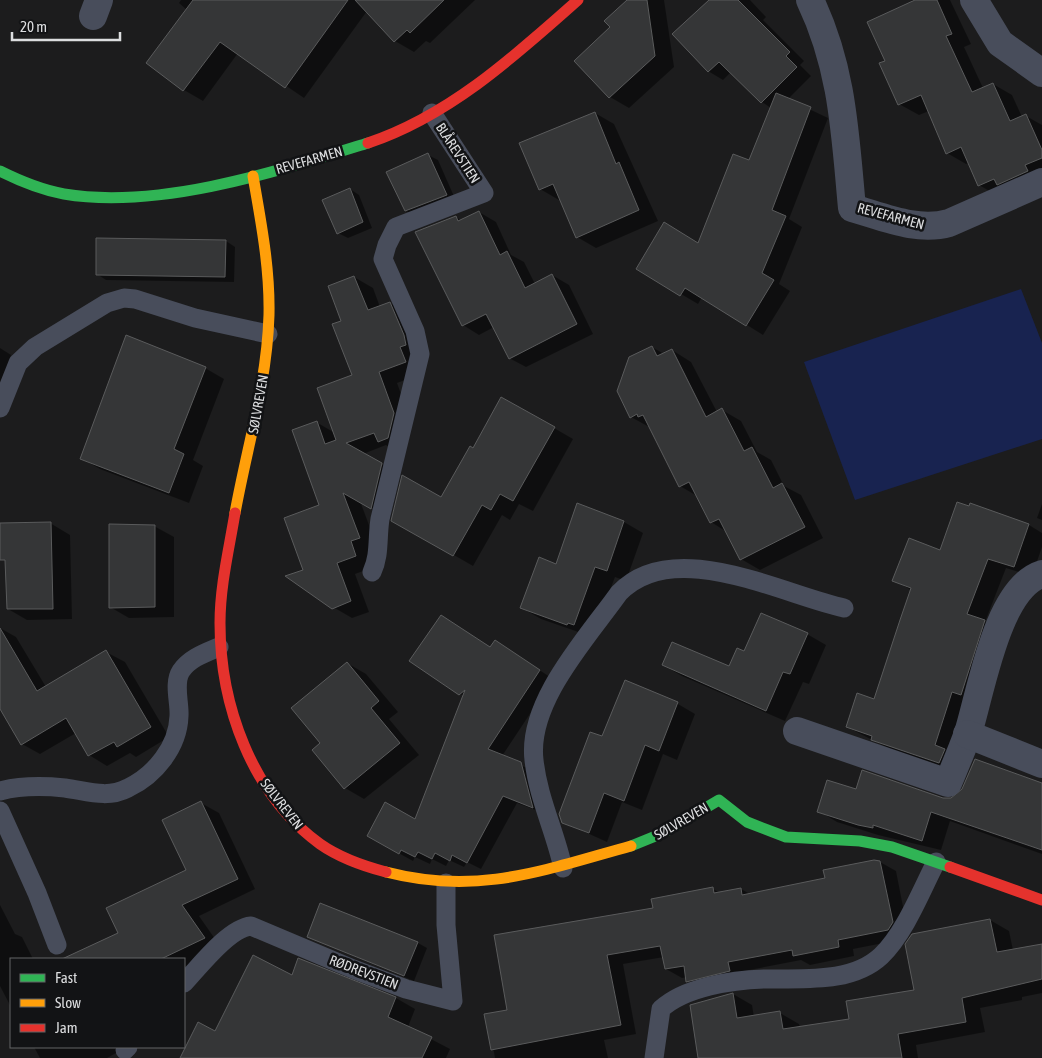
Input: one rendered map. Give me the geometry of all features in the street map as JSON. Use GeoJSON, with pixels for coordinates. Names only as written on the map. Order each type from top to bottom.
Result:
{"type":"FeatureCollection","features":[{"type":"Feature","properties":{"kind":"street","name":"REVEFARMEN"},"geometry":{"type":"LineString","coordinates":[[0,171],[48,190],[69,195],[100,197],[156,194],[253,176],[366,143],[404,129],[432,113],[541,33],[578,0]]}},
{"type":"Feature","properties":{"kind":"street","name":"REVEFARMEN"},"geometry":{"type":"LineString","coordinates":[[810,0],[820,22],[843,103],[852,208],[913,225],[934,227],[950,223],[1042,182]]}},
{"type":"Feature","properties":{"kind":"street"},"geometry":{"type":"LineString","coordinates":[[974,0],[980,13],[1000,43],[1042,73]]}},
{"type":"Feature","properties":{"kind":"street","name":"SØLVREVEN"},"geometry":{"type":"LineString","coordinates":[[253,176],[270,298],[268,334],[261,394],[228,543],[222,584],[219,647],[223,682],[238,736],[262,780],[284,811],[310,839],[341,856],[377,870],[446,884],[494,882],[533,876],[563,868],[653,838],[719,800],[747,822],[786,837],[860,841],[892,848],[1042,900]]}},
{"type":"Feature","properties":{"kind":"street"},"geometry":{"type":"LineString","coordinates":[[797,730],[948,783],[967,734],[998,629],[1014,596],[1036,576],[1042,574]]}},
{"type":"Feature","properties":{"kind":"street"},"geometry":{"type":"LineString","coordinates":[[967,734],[1042,764]]}},
{"type":"Feature","properties":{"kind":"lane","name":"BLÅREVSTIEN"},"geometry":{"type":"LineString","coordinates":[[372,572],[378,558],[377,538],[380,519],[420,354],[414,331],[383,259],[387,245],[396,227],[484,193],[432,113]]}},
{"type":"Feature","properties":{"kind":"lane"},"geometry":{"type":"LineString","coordinates":[[0,408],[18,363],[35,347],[107,303],[124,298],[135,299],[195,318],[268,334]]}},
{"type":"Feature","properties":{"kind":"lane"},"geometry":{"type":"LineString","coordinates":[[563,868],[541,796],[534,759],[535,736],[541,713],[553,687],[619,593],[630,582],[649,573],[676,568],[715,572],[749,579],[844,608]]}},
{"type":"Feature","properties":{"kind":"lane"},"geometry":{"type":"LineString","coordinates":[[0,791],[12,788],[63,788],[105,795],[130,788],[158,766],[173,744],[179,717],[178,688],[180,672],[192,659],[219,647]]}},
{"type":"Feature","properties":{"kind":"lane"},"geometry":{"type":"LineString","coordinates":[[0,811],[37,893],[56,945]]}},
{"type":"Feature","properties":{"kind":"lane"},"geometry":{"type":"LineString","coordinates":[[654,1058],[661,1009],[673,998],[691,990],[762,979],[834,976],[863,969],[880,956],[896,939],[936,862]]}},
{"type":"Feature","properties":{"kind":"lane","name":"RØDREVSTIEN"},"geometry":{"type":"LineString","coordinates":[[185,982],[233,932],[251,926],[353,970],[406,989],[453,1001],[446,925],[446,884]]}},
{"type":"Feature","properties":{"kind":"shaded area"},"geometry":{"type":"Polygon","coordinates":[[[1021,289],[1042,343],[1042,439],[855,500],[804,362],[1021,289]]]}},
{"type":"Feature","properties":{"kind":"building"},"geometry":{"type":"Polygon","coordinates":[[[193,0],[348,0],[285,88],[220,42],[183,91],[146,63],[193,0]]]}},
{"type":"Feature","properties":{"kind":"building"},"geometry":{"type":"Polygon","coordinates":[[[355,0],[444,0],[410,33],[407,30],[394,42],[355,0]]]}},
{"type":"Feature","properties":{"kind":"building"},"geometry":{"type":"Polygon","coordinates":[[[627,0],[647,0],[655,56],[609,98],[574,61],[610,27],[604,21],[627,0]]]}},
{"type":"Feature","properties":{"kind":"building"},"geometry":{"type":"Polygon","coordinates":[[[709,0],[738,0],[790,52],[786,56],[797,67],[761,103],[719,62],[708,72],[672,34],[709,0]]]}},
{"type":"Feature","properties":{"kind":"building"},"geometry":{"type":"Polygon","coordinates":[[[915,0],[937,0],[952,34],[946,36],[972,92],[993,83],[1010,121],[1026,114],[1042,150],[1042,158],[1025,165],[1028,171],[997,185],[994,179],[978,186],[961,147],[946,154],[921,95],[898,105],[879,63],[885,61],[867,22],[915,0]]]}},
{"type":"Feature","properties":{"kind":"building"},"geometry":{"type":"Polygon","coordinates":[[[776,93],[811,107],[772,210],[786,216],[762,273],[774,280],[746,326],[685,288],[680,296],[636,269],[664,222],[698,243],[733,154],[749,160],[776,93]]]}},
{"type":"Feature","properties":{"kind":"building"},"geometry":{"type":"Polygon","coordinates":[[[595,112],[616,164],[619,162],[639,210],[576,238],[553,184],[539,190],[519,143],[595,112]]]}},
{"type":"Feature","properties":{"kind":"building"},"geometry":{"type":"Polygon","coordinates":[[[428,153],[447,195],[405,211],[386,172],[428,153]]]}},
{"type":"Feature","properties":{"kind":"building"},"geometry":{"type":"Polygon","coordinates":[[[350,188],[363,222],[337,234],[322,200],[350,188]]]}},
{"type":"Feature","properties":{"kind":"building"},"geometry":{"type":"Polygon","coordinates":[[[479,211],[500,255],[507,251],[525,288],[552,274],[577,324],[509,359],[486,314],[462,326],[415,232],[456,216],[458,221],[479,211]]]}},
{"type":"Feature","properties":{"kind":"building"},"geometry":{"type":"Polygon","coordinates":[[[96,238],[226,240],[225,277],[96,275],[96,238]]]}},
{"type":"Feature","properties":{"kind":"building"},"geometry":{"type":"Polygon","coordinates":[[[354,276],[368,310],[390,302],[404,335],[406,345],[400,347],[406,362],[379,372],[394,413],[388,438],[378,442],[374,433],[346,443],[382,463],[371,509],[343,493],[360,538],[351,541],[356,556],[337,563],[351,601],[332,609],[285,576],[303,570],[284,518],[319,505],[292,430],[317,421],[325,444],[336,440],[317,388],[352,375],[332,324],[341,321],[328,286],[354,276]]]}},
{"type":"Feature","properties":{"kind":"building"},"geometry":{"type":"Polygon","coordinates":[[[126,335],[206,367],[174,449],[184,454],[169,493],[80,459],[126,335]]]}},
{"type":"Feature","properties":{"kind":"building"},"geometry":{"type":"Polygon","coordinates":[[[652,346],[657,356],[672,349],[706,417],[722,408],[744,451],[752,447],[773,488],[782,483],[805,527],[740,560],[719,519],[710,523],[689,482],[679,487],[643,415],[638,417],[637,414],[630,418],[617,391],[629,357],[652,346]]]}},
{"type":"Feature","properties":{"kind":"building"},"geometry":{"type":"Polygon","coordinates":[[[501,397],[555,427],[513,501],[500,494],[491,510],[482,505],[453,556],[391,521],[402,475],[441,497],[470,446],[473,448],[501,397]]]}},
{"type":"Feature","properties":{"kind":"building"},"geometry":{"type":"Polygon","coordinates":[[[957,502],[969,506],[970,503],[1029,524],[1014,567],[988,559],[967,614],[985,620],[961,695],[952,692],[935,745],[945,749],[939,763],[871,740],[872,736],[846,727],[857,693],[874,699],[911,588],[892,581],[909,538],[940,550],[957,502]]]}},
{"type":"Feature","properties":{"kind":"building"},"geometry":{"type":"Polygon","coordinates":[[[577,503],[624,521],[607,571],[595,567],[574,625],[568,623],[567,625],[520,608],[539,557],[556,564],[577,503]]]}},
{"type":"Feature","properties":{"kind":"building"},"geometry":{"type":"Polygon","coordinates":[[[51,522],[53,609],[7,609],[5,560],[0,560],[0,523],[51,522]]]}},
{"type":"Feature","properties":{"kind":"building"},"geometry":{"type":"Polygon","coordinates":[[[109,524],[155,525],[155,607],[109,608],[109,524]]]}},
{"type":"Feature","properties":{"kind":"building"},"geometry":{"type":"Polygon","coordinates":[[[761,613],[808,633],[790,674],[783,672],[766,711],[662,665],[672,642],[729,666],[737,648],[744,651],[761,613]]]}},
{"type":"Feature","properties":{"kind":"building"},"geometry":{"type":"Polygon","coordinates":[[[441,615],[490,647],[495,640],[540,670],[488,749],[521,762],[533,808],[503,796],[467,863],[452,855],[450,861],[435,853],[432,859],[418,852],[415,857],[401,850],[399,854],[367,836],[385,802],[415,819],[465,690],[459,695],[409,661],[441,615]]]}},
{"type":"Feature","properties":{"kind":"building"},"geometry":{"type":"Polygon","coordinates":[[[0,628],[37,691],[106,650],[151,727],[117,747],[114,742],[88,756],[66,718],[21,745],[0,709],[0,628]]]}},
{"type":"Feature","properties":{"kind":"building"},"geometry":{"type":"Polygon","coordinates":[[[347,662],[379,701],[371,708],[400,743],[344,789],[312,750],[320,743],[291,708],[347,662]]]}},
{"type":"Feature","properties":{"kind":"building"},"geometry":{"type":"Polygon","coordinates":[[[625,680],[678,702],[659,751],[645,745],[624,801],[604,793],[589,833],[562,823],[559,814],[590,732],[602,736],[625,680]]]}},
{"type":"Feature","properties":{"kind":"building"},"geometry":{"type":"Polygon","coordinates":[[[975,759],[1042,783],[1042,850],[931,812],[922,841],[873,825],[873,828],[858,825],[817,812],[827,780],[856,789],[862,770],[943,798],[951,798],[962,789],[975,759]]]}},
{"type":"Feature","properties":{"kind":"building"},"geometry":{"type":"Polygon","coordinates":[[[201,801],[238,879],[182,905],[205,938],[163,958],[64,958],[118,933],[106,908],[186,870],[162,820],[201,801]]]}},
{"type":"Feature","properties":{"kind":"building"},"geometry":{"type":"Polygon","coordinates":[[[874,860],[880,861],[893,922],[888,930],[838,940],[839,947],[793,956],[792,950],[728,962],[730,971],[686,982],[684,966],[665,969],[660,946],[607,955],[621,1025],[491,1050],[484,1014],[507,1010],[494,935],[653,908],[651,899],[713,887],[714,893],[741,888],[742,895],[825,878],[823,870],[874,860]]]}},
{"type":"Feature","properties":{"kind":"building"},"geometry":{"type":"Polygon","coordinates":[[[320,903],[418,942],[404,976],[307,937],[320,903]]]}},
{"type":"Feature","properties":{"kind":"building"},"geometry":{"type":"Polygon","coordinates":[[[990,919],[997,952],[1042,944],[1042,979],[962,998],[966,1022],[898,1034],[902,1058],[698,1058],[690,1005],[733,993],[737,1018],[780,1011],[783,1029],[849,1019],[846,1001],[914,990],[905,944],[912,934],[990,919]]]}},
{"type":"Feature","properties":{"kind":"building"},"geometry":{"type":"Polygon","coordinates":[[[253,955],[292,975],[298,958],[396,997],[388,1017],[432,1037],[422,1058],[180,1058],[198,1022],[215,1031],[253,955]]]}},
{"type":"Feature","properties":{"kind":"traffic: fast"},"geometry":{"type":"LineString","coordinates":[[0,171],[31,185],[64,194],[101,198],[139,197],[218,185],[257,176],[368,143]]}},
{"type":"Feature","properties":{"kind":"traffic: fast"},"geometry":{"type":"LineString","coordinates":[[631,846],[663,833],[719,800],[747,822],[786,837],[860,841],[892,847],[950,867]]}},
{"type":"Feature","properties":{"kind":"traffic: slow"},"geometry":{"type":"LineString","coordinates":[[235,513],[261,390],[269,315],[266,262],[253,176]]}},
{"type":"Feature","properties":{"kind":"traffic: slow"},"geometry":{"type":"LineString","coordinates":[[386,872],[419,879],[481,881],[540,871],[631,846]]}},
{"type":"Feature","properties":{"kind":"traffic: jam"},"geometry":{"type":"LineString","coordinates":[[368,143],[398,131],[453,101],[505,63],[578,0]]}},
{"type":"Feature","properties":{"kind":"traffic: jam"},"geometry":{"type":"LineString","coordinates":[[235,513],[220,609],[221,654],[233,715],[244,745],[258,773],[275,800],[296,823],[320,844],[336,853],[360,864],[386,872]]}},
{"type":"Feature","properties":{"kind":"traffic: jam"},"geometry":{"type":"LineString","coordinates":[[950,867],[1042,900]]}}]}
